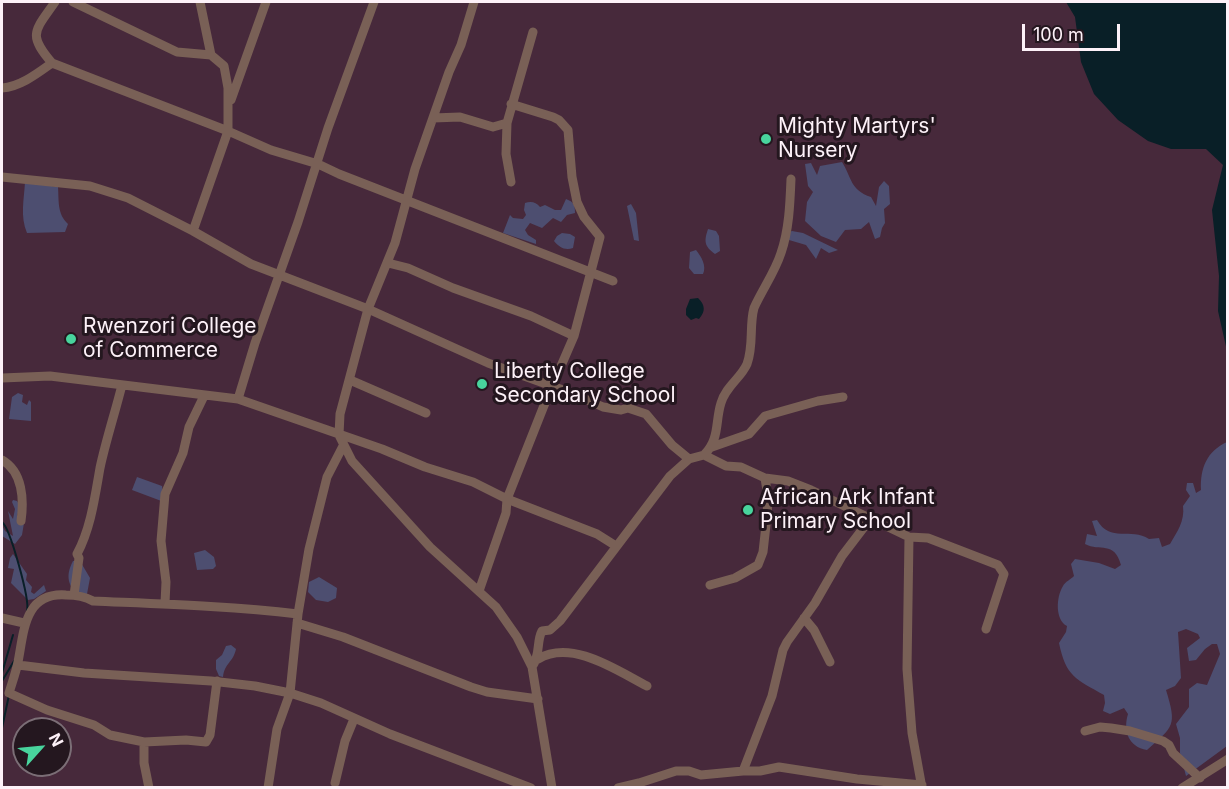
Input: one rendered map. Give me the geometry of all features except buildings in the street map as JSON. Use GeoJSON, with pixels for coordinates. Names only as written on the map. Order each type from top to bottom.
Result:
{"type":"FeatureCollection","features":[{"type":"Feature","properties":{"kind":"street"},"geometry":{"type":"LineString","coordinates":[[55,2],[37,27],[35,39],[52,63],[271,150],[318,164],[613,281]]}},
{"type":"Feature","properties":{"kind":"street"},"geometry":{"type":"LineString","coordinates":[[73,2],[177,52],[211,55],[224,66],[228,88],[228,131],[192,231]]}},
{"type":"Feature","properties":{"kind":"street"},"geometry":{"type":"LineString","coordinates":[[200,2],[211,55]]}},
{"type":"Feature","properties":{"kind":"street"},"geometry":{"type":"LineString","coordinates":[[229,105],[266,2]]}},
{"type":"Feature","properties":{"kind":"street"},"geometry":{"type":"LineString","coordinates":[[238,399],[255,343],[318,164],[328,128],[374,2]]}},
{"type":"Feature","properties":{"kind":"street"},"geometry":{"type":"LineString","coordinates":[[474,2],[406,199],[388,263],[368,309],[340,414],[339,435],[352,461],[430,547],[480,591],[507,621],[535,663]]}},
{"type":"Feature","properties":{"kind":"street"},"geometry":{"type":"LineString","coordinates":[[511,182],[506,154],[507,123],[533,32]]}},
{"type":"Feature","properties":{"kind":"street"},"geometry":{"type":"LineString","coordinates":[[2,88],[33,76],[52,63]]}},
{"type":"Feature","properties":{"kind":"street"},"geometry":{"type":"LineString","coordinates":[[480,591],[506,513],[507,500],[574,336],[600,237],[584,217],[577,202],[572,177],[568,130],[553,117],[511,104]]}},
{"type":"Feature","properties":{"kind":"street"},"geometry":{"type":"LineString","coordinates":[[433,118],[460,117],[493,127],[507,123]]}},
{"type":"Feature","properties":{"kind":"street"},"geometry":{"type":"LineString","coordinates":[[2,177],[90,186],[128,198],[251,264],[368,309],[454,348],[603,407],[621,410],[628,408],[646,414],[672,445],[689,459]]}},
{"type":"Feature","properties":{"kind":"street"},"geometry":{"type":"LineString","coordinates":[[712,447],[720,404],[728,387],[747,364],[752,342],[754,308],[781,256],[789,221],[791,179]]}},
{"type":"Feature","properties":{"kind":"street"},"geometry":{"type":"LineString","coordinates":[[388,263],[408,268],[453,288],[531,316],[574,336]]}},
{"type":"Feature","properties":{"kind":"street"},"geometry":{"type":"LineString","coordinates":[[2,378],[50,376],[238,399],[382,448],[425,467],[473,482],[507,500],[597,534],[616,546]]}},
{"type":"Feature","properties":{"kind":"street"},"geometry":{"type":"LineString","coordinates":[[350,380],[426,413]]}},
{"type":"Feature","properties":{"kind":"street"},"geometry":{"type":"LineString","coordinates":[[74,595],[79,558],[77,554],[86,532],[98,487],[107,437],[122,385]]}},
{"type":"Feature","properties":{"kind":"street"},"geometry":{"type":"LineString","coordinates":[[165,603],[166,582],[162,565],[161,532],[165,494],[183,453],[189,427],[204,396]]}},
{"type":"Feature","properties":{"kind":"street"},"geometry":{"type":"LineString","coordinates":[[552,788],[538,699],[535,663],[542,630],[550,630],[560,621],[670,476],[689,459],[704,455],[712,447],[749,434],[765,416],[818,401],[843,397]]}},
{"type":"Feature","properties":{"kind":"street"},"geometry":{"type":"LineString","coordinates":[[268,788],[277,729],[290,693],[298,618],[309,549],[327,477],[343,446]]}},
{"type":"Feature","properties":{"kind":"street"},"geometry":{"type":"LineString","coordinates":[[704,455],[726,466],[741,467],[765,478],[788,481],[909,537],[928,538],[998,566],[1004,574],[986,629]]}},
{"type":"Feature","properties":{"kind":"street"},"geometry":{"type":"LineString","coordinates":[[2,460],[11,467],[20,484],[23,500],[21,521]]}},
{"type":"Feature","properties":{"kind":"street"},"geometry":{"type":"LineString","coordinates":[[710,585],[735,578],[758,565],[763,552],[767,507],[765,478]]}},
{"type":"Feature","properties":{"kind":"street"},"geometry":{"type":"LineString","coordinates":[[743,771],[772,696],[783,650],[815,603],[842,556],[871,518]]}},
{"type":"Feature","properties":{"kind":"street"},"geometry":{"type":"LineString","coordinates":[[618,788],[676,771],[689,771],[701,775],[760,771],[779,767],[922,786],[912,734],[907,669],[909,537]]}},
{"type":"Feature","properties":{"kind":"street"},"geometry":{"type":"LineString","coordinates":[[217,681],[208,741],[144,742],[110,735],[94,725],[47,710],[9,693],[18,665],[24,623],[34,606],[55,594],[86,597],[93,601],[242,607],[298,618],[471,687],[487,692],[538,699]]}},
{"type":"Feature","properties":{"kind":"street"},"geometry":{"type":"LineString","coordinates":[[2,618],[24,623]]}},
{"type":"Feature","properties":{"kind":"street"},"geometry":{"type":"LineString","coordinates":[[804,618],[814,630],[830,662]]}},
{"type":"Feature","properties":{"kind":"street"},"geometry":{"type":"LineString","coordinates":[[535,663],[548,652],[582,655],[647,686]]}},
{"type":"Feature","properties":{"kind":"street"},"geometry":{"type":"LineString","coordinates":[[18,665],[84,673],[217,681],[290,693],[321,703],[354,719],[531,788]]}},
{"type":"Feature","properties":{"kind":"street"},"geometry":{"type":"LineString","coordinates":[[335,783],[345,741],[354,719]]}},
{"type":"Feature","properties":{"kind":"street"},"geometry":{"type":"LineString","coordinates":[[1085,731],[1100,727],[1110,728],[1130,731],[1163,741],[1170,745],[1173,753],[1200,778]]}},
{"type":"Feature","properties":{"kind":"street"},"geometry":{"type":"LineString","coordinates":[[144,742],[144,764],[149,788]]}},
{"type":"Feature","properties":{"kind":"street"},"geometry":{"type":"LineString","coordinates":[[1182,788],[1227,759]]}},
{"type":"Feature","properties":{"kind":"shaded area"},"geometry":{"type":"Polygon","coordinates":[[[1066,2],[1227,2],[1227,351],[1218,311],[1219,276],[1212,210],[1223,165],[1206,149],[1171,149],[1148,141],[1118,120],[1094,94],[1081,62],[1075,17],[1066,2]]]}},
{"type":"Feature","properties":{"kind":"shaded area"},"geometry":{"type":"Polygon","coordinates":[[[842,162],[855,187],[871,197],[876,206],[879,187],[884,181],[889,186],[890,204],[884,209],[885,223],[880,237],[875,239],[869,222],[861,229],[845,230],[836,242],[821,236],[805,221],[807,202],[813,192],[808,186],[805,164],[811,163],[817,175],[820,166],[842,162]]]}},
{"type":"Feature","properties":{"kind":"shaded area"},"geometry":{"type":"Polygon","coordinates":[[[25,182],[58,187],[60,212],[68,224],[65,232],[27,233],[23,214],[25,182]]]}},
{"type":"Feature","properties":{"kind":"shaded area"},"geometry":{"type":"Polygon","coordinates":[[[566,199],[574,204],[575,213],[567,215],[561,222],[553,218],[542,228],[530,223],[525,230],[536,240],[536,244],[503,233],[510,215],[513,218],[523,219],[526,215],[525,203],[533,202],[540,207],[545,205],[561,210],[566,199]]]}},
{"type":"Feature","properties":{"kind":"shaded area"},"geometry":{"type":"Polygon","coordinates":[[[631,204],[636,213],[639,241],[634,240],[627,206],[631,204]]]}},
{"type":"Feature","properties":{"kind":"shaded area"},"geometry":{"type":"Polygon","coordinates":[[[708,229],[716,231],[719,236],[720,251],[715,254],[706,243],[708,229]]]}},
{"type":"Feature","properties":{"kind":"shaded area"},"geometry":{"type":"Polygon","coordinates":[[[792,231],[803,233],[838,250],[829,253],[821,248],[816,259],[806,245],[789,240],[787,233],[792,231]]]}},
{"type":"Feature","properties":{"kind":"shaded area"},"geometry":{"type":"Polygon","coordinates":[[[562,233],[575,237],[573,248],[562,248],[554,241],[562,233]]]}},
{"type":"Feature","properties":{"kind":"shaded area"},"geometry":{"type":"Polygon","coordinates":[[[696,250],[704,264],[703,274],[694,274],[689,268],[690,252],[696,250]]]}},
{"type":"Feature","properties":{"kind":"shaded area"},"geometry":{"type":"Polygon","coordinates":[[[698,298],[704,311],[699,319],[691,320],[686,315],[686,309],[690,299],[698,298]]]}},
{"type":"Feature","properties":{"kind":"shaded area"},"geometry":{"type":"Polygon","coordinates":[[[18,393],[23,395],[22,402],[27,405],[29,400],[31,402],[31,421],[9,419],[12,397],[18,393]]]}},
{"type":"Feature","properties":{"kind":"shaded area"},"geometry":{"type":"Polygon","coordinates":[[[1227,442],[1227,746],[1186,776],[1176,724],[1189,707],[1189,689],[1197,683],[1207,685],[1220,654],[1217,644],[1212,644],[1205,649],[1196,660],[1189,661],[1187,648],[1200,638],[1198,634],[1186,629],[1178,632],[1181,678],[1175,686],[1166,690],[1171,711],[1171,724],[1163,736],[1147,750],[1135,745],[1128,737],[1126,726],[1128,714],[1124,708],[1110,714],[1103,711],[1104,695],[1079,680],[1069,670],[1059,643],[1067,626],[1060,619],[1058,602],[1063,586],[1074,576],[1071,564],[1075,559],[1099,563],[1115,569],[1121,565],[1115,552],[1110,549],[1085,544],[1087,534],[1097,536],[1092,521],[1097,520],[1102,527],[1114,533],[1135,534],[1149,539],[1159,538],[1162,547],[1170,544],[1182,521],[1183,506],[1190,496],[1186,490],[1187,483],[1193,483],[1196,493],[1201,490],[1206,461],[1214,450],[1227,442]]]}},
{"type":"Feature","properties":{"kind":"shaded area"},"geometry":{"type":"Polygon","coordinates":[[[137,477],[162,486],[164,502],[132,490],[137,477]]]}},
{"type":"Feature","properties":{"kind":"shaded area"},"geometry":{"type":"Polygon","coordinates":[[[13,500],[17,501],[21,508],[17,515],[19,523],[24,523],[22,535],[15,544],[2,536],[2,525],[5,531],[13,536],[8,511],[13,519],[15,509],[13,500]]]}},
{"type":"Feature","properties":{"kind":"shaded area"},"geometry":{"type":"Polygon","coordinates":[[[205,550],[214,557],[216,566],[213,569],[197,570],[194,553],[205,550]]]}},
{"type":"Feature","properties":{"kind":"shaded area"},"geometry":{"type":"Polygon","coordinates":[[[13,554],[27,574],[26,580],[32,587],[31,592],[34,594],[44,585],[46,591],[34,599],[28,600],[11,583],[14,569],[8,568],[13,554]]]}},
{"type":"Feature","properties":{"kind":"shaded area"},"geometry":{"type":"Polygon","coordinates":[[[73,561],[80,561],[90,578],[87,594],[80,598],[69,581],[69,571],[73,561]]]}},
{"type":"Feature","properties":{"kind":"shaded area"},"geometry":{"type":"Polygon","coordinates":[[[319,577],[337,588],[336,598],[328,602],[316,600],[308,592],[309,582],[319,577]]]}},
{"type":"Feature","properties":{"kind":"shaded area"},"geometry":{"type":"Polygon","coordinates":[[[231,645],[236,649],[235,654],[225,668],[223,677],[219,676],[216,660],[222,655],[226,646],[231,645]]]}},
{"type":"Feature","properties":{"kind":"waterway"},"geometry":{"type":"LineString","coordinates":[[2,522],[19,564],[27,611]]}},
{"type":"Feature","properties":{"kind":"waterway"},"geometry":{"type":"LineString","coordinates":[[2,673],[13,635]]}},
{"type":"Feature","properties":{"kind":"waterway"},"geometry":{"type":"LineString","coordinates":[[2,681],[14,661]]}},
{"type":"Feature","properties":{"kind":"waterway"},"geometry":{"type":"LineString","coordinates":[[2,728],[9,695]]}},
{"type":"Feature","properties":{"kind":"waterway"},"geometry":{"type":"LineString","coordinates":[[2,715],[2,721]]}},
{"type":"Feature","properties":{"kind":"place","name":"Mighty Martyrs' Nursery"},"geometry":{"type":"Point","coordinates":[766,139]}},
{"type":"Feature","properties":{"kind":"place","name":"Rwenzori College of Commerce"},"geometry":{"type":"Point","coordinates":[71,339]}},
{"type":"Feature","properties":{"kind":"place","name":"Liberty College Secondary School"},"geometry":{"type":"Point","coordinates":[482,384]}},
{"type":"Feature","properties":{"kind":"place","name":"African Ark Infant Primary School"},"geometry":{"type":"Point","coordinates":[748,510]}}]}
